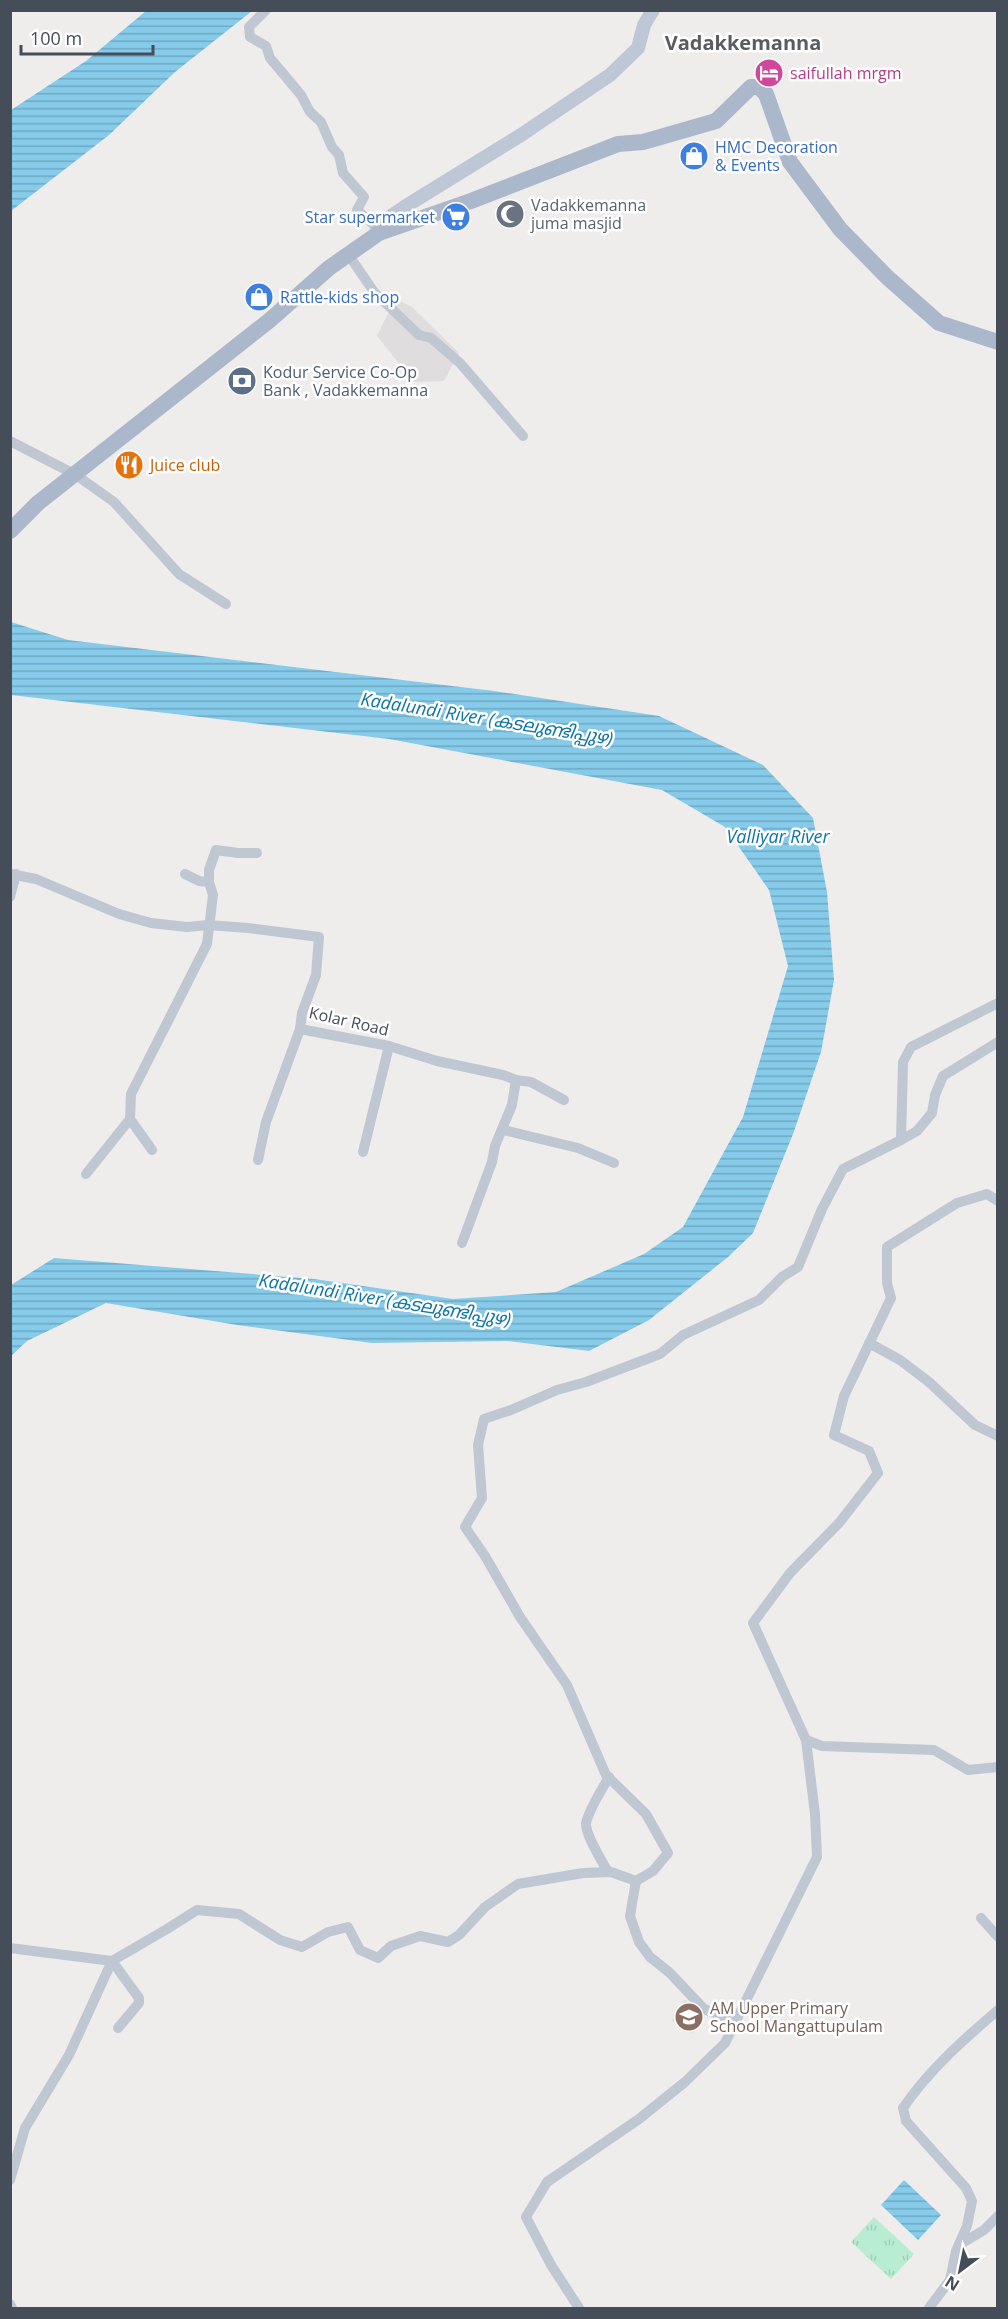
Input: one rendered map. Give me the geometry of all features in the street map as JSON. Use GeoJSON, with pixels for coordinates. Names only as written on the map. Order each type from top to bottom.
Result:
{"type":"FeatureCollection","features":[{"type":"Feature","properties":{"kind":"main road"},"geometry":{"type":"LineString","coordinates":[[381,232],[388,219],[521,135],[610,75],[638,48],[644,25],[653,10]]}},
{"type":"Feature","properties":{"kind":"main road"},"geometry":{"type":"LineString","coordinates":[[10,531],[38,503],[270,320],[329,268],[381,232],[471,201],[618,144],[643,142],[716,121],[751,87],[759,87],[766,94],[790,162],[840,229],[887,277],[939,323],[998,342]]}},
{"type":"Feature","properties":{"kind":"street"},"geometry":{"type":"LineString","coordinates":[[266,10],[249,27],[250,37],[266,46],[270,58],[301,95],[310,112],[321,122],[332,147],[339,155],[343,173],[363,197],[357,210],[381,232]]}},
{"type":"Feature","properties":{"kind":"street"},"geometry":{"type":"LineString","coordinates":[[348,254],[374,292],[419,335],[431,338],[460,363],[523,436]]}},
{"type":"Feature","properties":{"kind":"street"},"geometry":{"type":"LineString","coordinates":[[10,441],[76,475],[114,502],[179,574],[226,604]]}},
{"type":"Feature","properties":{"kind":"street"},"geometry":{"type":"LineString","coordinates":[[86,1174],[130,1119],[131,1094],[207,944],[213,895],[209,882],[209,870],[216,850],[257,853]]}},
{"type":"Feature","properties":{"kind":"street"},"geometry":{"type":"LineString","coordinates":[[10,897],[13,874]]}},
{"type":"Feature","properties":{"kind":"street","name":"Kolar Road"},"geometry":{"type":"LineString","coordinates":[[13,874],[36,879],[119,914],[151,923],[187,927],[208,925],[318,937],[316,975],[302,1013],[300,1029],[389,1046],[437,1061],[531,1082],[564,1100]]}},
{"type":"Feature","properties":{"kind":"street"},"geometry":{"type":"LineString","coordinates":[[185,874],[199,881],[209,882]]}},
{"type":"Feature","properties":{"kind":"street"},"geometry":{"type":"LineString","coordinates":[[901,1140],[903,1062],[911,1047],[998,1003]]}},
{"type":"Feature","properties":{"kind":"street"},"geometry":{"type":"LineString","coordinates":[[258,1160],[266,1122],[300,1029]]}},
{"type":"Feature","properties":{"kind":"street"},"geometry":{"type":"LineString","coordinates":[[10,2180],[25,2128],[69,2055],[112,1961],[196,1910],[239,1914],[280,1940],[302,1947],[328,1932],[348,1928],[360,1950],[378,1958],[391,1946],[420,1936],[448,1942],[459,1935],[485,1907],[518,1884],[583,1873],[608,1872],[636,1881],[653,1871],[668,1853],[646,1814],[609,1777],[567,1685],[520,1617],[485,1556],[465,1527],[482,1498],[478,1445],[484,1419],[557,1390],[586,1382],[660,1354],[682,1335],[759,1300],[782,1277],[798,1267],[822,1209],[843,1169],[917,1131],[932,1113],[935,1095],[943,1076],[998,1042]]}},
{"type":"Feature","properties":{"kind":"street"},"geometry":{"type":"LineString","coordinates":[[363,1152],[389,1046]]}},
{"type":"Feature","properties":{"kind":"street"},"geometry":{"type":"LineString","coordinates":[[462,1243],[492,1162],[495,1146],[512,1105],[516,1080]]}},
{"type":"Feature","properties":{"kind":"street"},"geometry":{"type":"LineString","coordinates":[[130,1119],[152,1150]]}},
{"type":"Feature","properties":{"kind":"street"},"geometry":{"type":"LineString","coordinates":[[503,1130],[578,1148],[614,1163]]}},
{"type":"Feature","properties":{"kind":"street"},"geometry":{"type":"LineString","coordinates":[[579,2308],[551,2265],[526,2217],[548,2182],[639,2119],[685,2082],[725,2043],[817,1857],[815,1814],[806,1740],[753,1623],[790,1573],[839,1522],[878,1473],[870,1451],[834,1435],[844,1396],[891,1298],[887,1283],[887,1247],[957,1203],[987,1194],[998,1201]]}},
{"type":"Feature","properties":{"kind":"street"},"geometry":{"type":"LineString","coordinates":[[869,1343],[907,1365],[929,1382],[975,1425],[998,1436]]}},
{"type":"Feature","properties":{"kind":"street"},"geometry":{"type":"LineString","coordinates":[[806,1740],[822,1746],[934,1750],[968,1770],[998,1767]]}},
{"type":"Feature","properties":{"kind":"street"},"geometry":{"type":"LineString","coordinates":[[608,1872],[586,1824],[597,1797],[609,1777]]}},
{"type":"Feature","properties":{"kind":"street"},"geometry":{"type":"LineString","coordinates":[[636,1881],[630,1916],[639,1942],[650,1957],[670,1973],[704,2009],[735,2020]]}},
{"type":"Feature","properties":{"kind":"street"},"geometry":{"type":"LineString","coordinates":[[981,1918],[998,1937]]}},
{"type":"Feature","properties":{"kind":"street"},"geometry":{"type":"LineString","coordinates":[[10,1948],[112,1961],[139,1998],[139,2003],[118,2028]]}},
{"type":"Feature","properties":{"kind":"street"},"geometry":{"type":"LineString","coordinates":[[929,2308],[950,2280],[959,2245],[967,2226],[972,2201],[966,2188],[906,2121],[903,2108],[915,2090],[952,2050],[998,2010]]}},
{"type":"Feature","properties":{"kind":"street"},"geometry":{"type":"LineString","coordinates":[[959,2245],[984,2230],[998,2216]]}},
{"type":"Feature","properties":{"kind":"street"},"geometry":{"type":"LineString","coordinates":[[10,2304],[12,2308]]}},
{"type":"Feature","properties":{"kind":"shaded area"},"geometry":{"type":"Polygon","coordinates":[[[395,299],[412,307],[459,353],[444,381],[414,382],[377,336],[395,299]]]}},
{"type":"Feature","properties":{"kind":"shaded area","name":"AM Upper Primary School Mangattupulam"},"geometry":{"type":"Polygon","coordinates":[[[684,2000],[706,2012],[693,2033],[672,2021],[684,2000]]]}},
{"type":"Feature","properties":{"kind":"green space"},"geometry":{"type":"Polygon","coordinates":[[[874,2217],[914,2254],[891,2279],[851,2242],[874,2217]]]}},
{"type":"Feature","properties":{"kind":"water"},"geometry":{"type":"Polygon","coordinates":[[[146,11],[252,11],[175,72],[109,135],[11,211],[11,110],[86,61],[146,11]]]}},
{"type":"Feature","properties":{"kind":"water","name":"Valliyar River"},"geometry":{"type":"Polygon","coordinates":[[[11,622],[68,640],[494,691],[659,716],[763,765],[813,818],[827,892],[834,980],[821,1052],[793,1134],[753,1233],[728,1257],[649,1320],[589,1351],[508,1341],[372,1343],[237,1325],[106,1303],[27,1341],[11,1356],[11,1285],[54,1258],[314,1279],[453,1299],[556,1292],[644,1254],[683,1227],[743,1117],[788,966],[769,890],[725,827],[662,790],[389,739],[11,695],[11,622]]]}},
{"type":"Feature","properties":{"kind":"water"},"geometry":{"type":"Polygon","coordinates":[[[904,2180],[941,2215],[918,2240],[881,2205],[904,2180]]]}},
{"type":"Feature","properties":{"kind":"place","name":"saifullah mrgm"},"geometry":{"type":"Point","coordinates":[769,73]}},
{"type":"Feature","properties":{"kind":"place","name":"HMC Decoration & Events"},"geometry":{"type":"Point","coordinates":[694,156]}},
{"type":"Feature","properties":{"kind":"place","name":"Vadakkemanna juma masjid"},"geometry":{"type":"Point","coordinates":[510,214]}},
{"type":"Feature","properties":{"kind":"place","name":"Star supermarket"},"geometry":{"type":"Point","coordinates":[456,217]}},
{"type":"Feature","properties":{"kind":"place","name":"Rattle-kids shop"},"geometry":{"type":"Point","coordinates":[259,297]}},
{"type":"Feature","properties":{"kind":"place","name":"Kodur Service Co-Op Bank , Vadakkemanna"},"geometry":{"type":"Point","coordinates":[242,381]}},
{"type":"Feature","properties":{"kind":"place","name":"Juice club"},"geometry":{"type":"Point","coordinates":[129,465]}},
{"type":"Feature","properties":{"kind":"place","name":"AM Upper Primary School Mangattupulam"},"geometry":{"type":"Point","coordinates":[689,2017]}},
{"type":"Feature","properties":{"kind":"district","name":"Vadakkemanna"},"geometry":{"type":"Point","coordinates":[743,42]}},
{"type":"Feature","properties":{"kind":"water label","name":"Kadalundi River (കടലുണ്ടിപ്പുഴ)"},"geometry":{"type":"Point","coordinates":[487,718]}},
{"type":"Feature","properties":{"kind":"water label","name":"Kadalundi River (കടലുണ്ടിപ്പുഴ)"},"geometry":{"type":"Point","coordinates":[385,1299]}}]}
